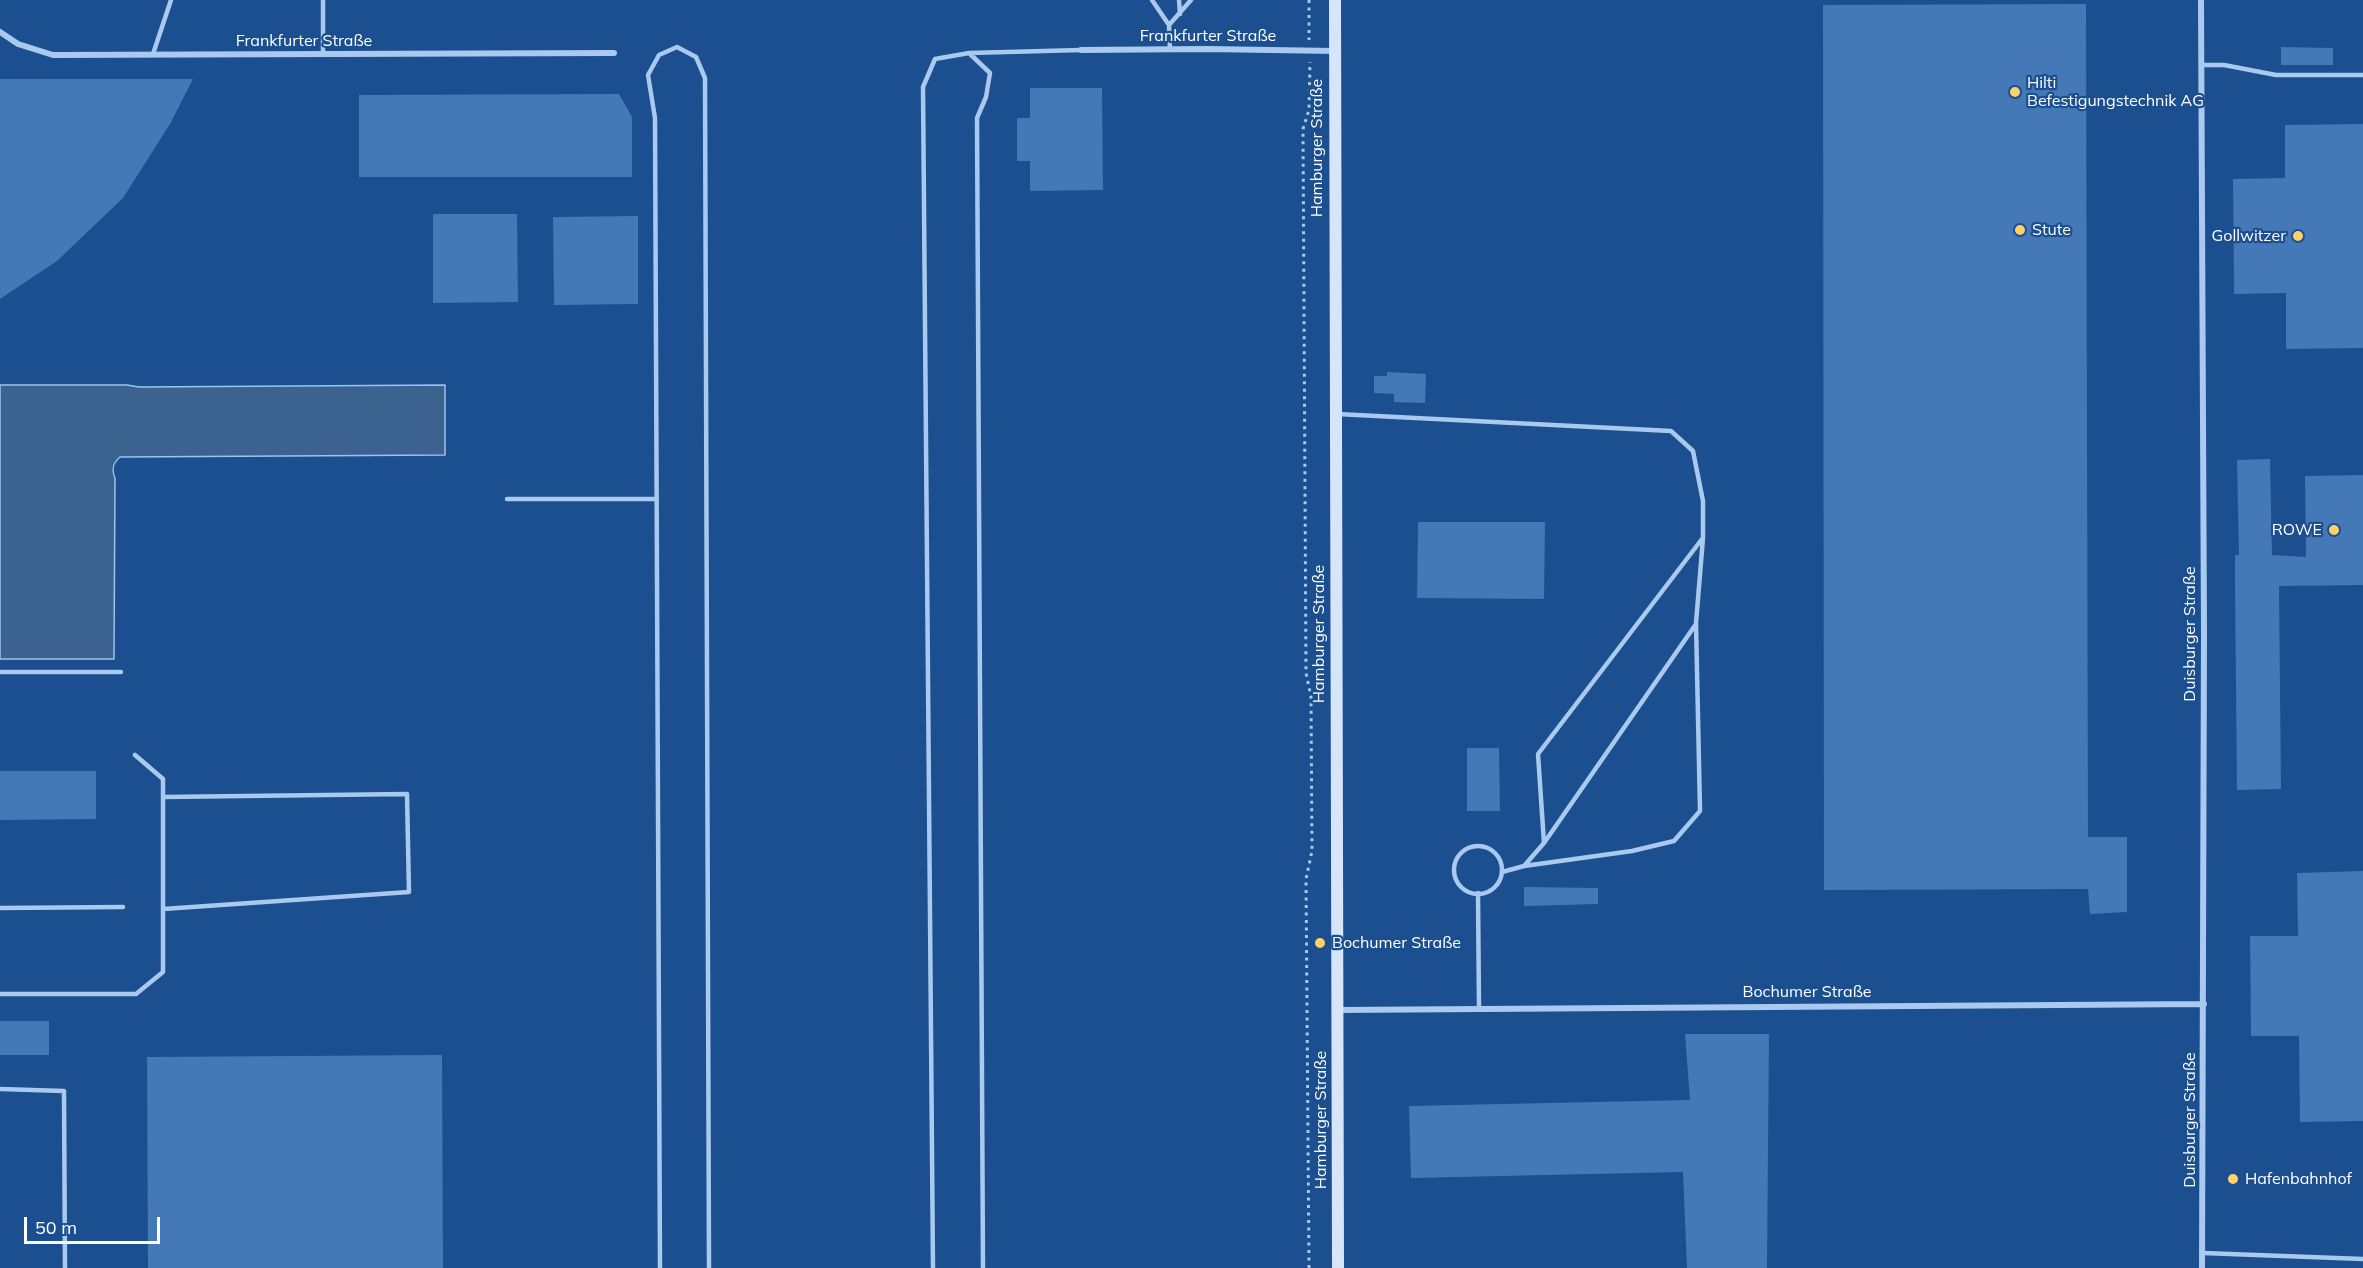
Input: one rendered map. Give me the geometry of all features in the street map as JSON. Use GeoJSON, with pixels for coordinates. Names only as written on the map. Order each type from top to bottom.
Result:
{"type":"FeatureCollection","features":[{"type":"Feature","properties":{"kind":"street","name":"Hamburger Straße"},"geometry":{"type":"LineString","coordinates":[[1335,0],[1338,1268]]}},
{"type":"Feature","properties":{"kind":"street","name":"Duisburger Straße"},"geometry":{"type":"LineString","coordinates":[[2201,0],[2204,1004],[2202,1268]]}},
{"type":"Feature","properties":{"kind":"street","name":"Frankfurter Straße"},"geometry":{"type":"LineString","coordinates":[[0,32],[18,44],[53,55],[614,53]]}},
{"type":"Feature","properties":{"kind":"street","name":"Frankfurter Straße"},"geometry":{"type":"LineString","coordinates":[[1081,50],[1334,51]]}},
{"type":"Feature","properties":{"kind":"street","name":"Bochumer Straße"},"geometry":{"type":"LineString","coordinates":[[1337,1010],[2204,1004]]}},
{"type":"Feature","properties":{"kind":"lane"},"geometry":{"type":"LineString","coordinates":[[153,54],[171,0]]}},
{"type":"Feature","properties":{"kind":"lane"},"geometry":{"type":"LineString","coordinates":[[323,0],[323,55]]}},
{"type":"Feature","properties":{"kind":"lane"},"geometry":{"type":"LineString","coordinates":[[1152,0],[1169,25],[1170,49]]}},
{"type":"Feature","properties":{"kind":"lane"},"geometry":{"type":"LineString","coordinates":[[1179,0],[1180,14]]}},
{"type":"Feature","properties":{"kind":"lane"},"geometry":{"type":"LineString","coordinates":[[1169,25],[1191,0]]}},
{"type":"Feature","properties":{"kind":"lane"},"geometry":{"type":"LineString","coordinates":[[660,1268],[655,118],[648,75],[658,54],[677,46],[696,57],[705,78],[709,1268]]}},
{"type":"Feature","properties":{"kind":"lane"},"geometry":{"type":"LineString","coordinates":[[933,1268],[923,87],[935,59],[969,53],[1081,50]]}},
{"type":"Feature","properties":{"kind":"lane"},"geometry":{"type":"LineString","coordinates":[[969,53],[990,73],[986,97],[976,118],[982,1268]]}},
{"type":"Feature","properties":{"kind":"lane"},"geometry":{"type":"LineString","coordinates":[[2201,65],[2224,65],[2276,75],[2363,75]]}},
{"type":"Feature","properties":{"kind":"lane"},"geometry":{"type":"LineString","coordinates":[[1335,414],[1671,431],[1693,451],[1703,501],[1703,538],[1696,623],[1700,811],[1674,841],[1632,851],[1524,866],[1502,872]]}},
{"type":"Feature","properties":{"kind":"lane"},"geometry":{"type":"LineString","coordinates":[[507,499],[657,498]]}},
{"type":"Feature","properties":{"kind":"lane"},"geometry":{"type":"LineString","coordinates":[[1544,843],[1538,754],[1703,538]]}},
{"type":"Feature","properties":{"kind":"lane"},"geometry":{"type":"LineString","coordinates":[[1524,866],[1544,843],[1696,623]]}},
{"type":"Feature","properties":{"kind":"lane"},"geometry":{"type":"LineString","coordinates":[[0,672],[121,672]]}},
{"type":"Feature","properties":{"kind":"lane"},"geometry":{"type":"LineString","coordinates":[[0,994],[136,994],[163,972],[163,779],[135,755]]}},
{"type":"Feature","properties":{"kind":"lane"},"geometry":{"type":"LineString","coordinates":[[163,797],[407,794],[409,892],[163,909]]}},
{"type":"Feature","properties":{"kind":"lane"},"geometry":{"type":"LineString","coordinates":[[1473,846],[1484,846],[1494,852],[1501,861],[1502,872],[1498,883],[1490,891],[1478,894],[1467,891],[1458,883],[1454,872],[1456,861],[1462,852],[1473,846]]}},
{"type":"Feature","properties":{"kind":"lane"},"geometry":{"type":"LineString","coordinates":[[1478,894],[1479,1008]]}},
{"type":"Feature","properties":{"kind":"lane"},"geometry":{"type":"LineString","coordinates":[[0,908],[123,907]]}},
{"type":"Feature","properties":{"kind":"lane"},"geometry":{"type":"LineString","coordinates":[[0,1089],[64,1091],[65,1268]]}},
{"type":"Feature","properties":{"kind":"lane"},"geometry":{"type":"LineString","coordinates":[[2203,1253],[2363,1259]]}},
{"type":"Feature","properties":{"kind":"path"},"geometry":{"type":"LineString","coordinates":[[1309,0],[1309,110],[1303,129],[1306,673],[1311,698],[1312,757],[1312,851],[1306,879],[1309,1268]]}},
{"type":"Feature","properties":{"kind":"water"},"geometry":{"type":"Polygon","coordinates":[[[0,385],[127,385],[139,387],[445,385],[445,455],[120,457],[113,469],[115,478],[114,659],[0,659],[0,385]]]}},
{"type":"Feature","properties":{"kind":"building"},"geometry":{"type":"Polygon","coordinates":[[[2086,4],[2088,837],[2127,837],[2127,912],[2090,914],[2088,889],[1824,890],[1823,5],[2086,4]]]}},
{"type":"Feature","properties":{"kind":"building"},"geometry":{"type":"Polygon","coordinates":[[[2281,47],[2333,48],[2333,65],[2281,65],[2281,47]]]}},
{"type":"Feature","properties":{"kind":"building"},"geometry":{"type":"Polygon","coordinates":[[[0,79],[193,79],[170,124],[123,198],[57,261],[0,299],[0,79]]]}},
{"type":"Feature","properties":{"kind":"building"},"geometry":{"type":"Polygon","coordinates":[[[1030,88],[1102,88],[1103,190],[1030,191],[1030,161],[1017,161],[1017,118],[1030,118],[1030,88]]]}},
{"type":"Feature","properties":{"kind":"building"},"geometry":{"type":"Polygon","coordinates":[[[619,94],[632,117],[632,177],[359,177],[359,95],[619,94]]]}},
{"type":"Feature","properties":{"kind":"building","name":"Gollwitzer"},"geometry":{"type":"Polygon","coordinates":[[[2363,124],[2363,348],[2286,349],[2286,293],[2234,294],[2233,179],[2285,178],[2285,125],[2363,124]]]}},
{"type":"Feature","properties":{"kind":"building"},"geometry":{"type":"Polygon","coordinates":[[[433,214],[517,214],[518,302],[433,303],[433,214]]]}},
{"type":"Feature","properties":{"kind":"building"},"geometry":{"type":"Polygon","coordinates":[[[638,216],[638,304],[554,305],[553,217],[638,216]]]}},
{"type":"Feature","properties":{"kind":"building"},"geometry":{"type":"Polygon","coordinates":[[[1387,372],[1426,374],[1425,403],[1394,402],[1394,394],[1374,393],[1374,376],[1387,376],[1387,372]]]}},
{"type":"Feature","properties":{"kind":"building"},"geometry":{"type":"Polygon","coordinates":[[[2270,459],[2272,555],[2306,557],[2305,476],[2363,475],[2363,585],[2279,586],[2281,789],[2237,790],[2235,555],[2239,555],[2237,460],[2270,459]]]}},
{"type":"Feature","properties":{"kind":"building"},"geometry":{"type":"Polygon","coordinates":[[[1418,522],[1545,522],[1544,599],[1417,598],[1418,522]]]}},
{"type":"Feature","properties":{"kind":"building"},"geometry":{"type":"Polygon","coordinates":[[[1467,748],[1499,748],[1500,811],[1467,811],[1467,748]]]}},
{"type":"Feature","properties":{"kind":"building"},"geometry":{"type":"Polygon","coordinates":[[[0,771],[96,771],[96,819],[0,820],[0,771]]]}},
{"type":"Feature","properties":{"kind":"building"},"geometry":{"type":"Polygon","coordinates":[[[2363,871],[2363,1121],[2300,1122],[2299,1036],[2251,1036],[2250,936],[2298,936],[2297,873],[2363,871]]]}},
{"type":"Feature","properties":{"kind":"building"},"geometry":{"type":"Polygon","coordinates":[[[1524,887],[1598,888],[1598,904],[1524,906],[1524,887]]]}},
{"type":"Feature","properties":{"kind":"building"},"geometry":{"type":"Polygon","coordinates":[[[0,1021],[49,1021],[49,1055],[0,1055],[0,1021]]]}},
{"type":"Feature","properties":{"kind":"building"},"geometry":{"type":"Polygon","coordinates":[[[1685,1034],[1769,1034],[1767,1268],[1687,1268],[1683,1172],[1411,1178],[1409,1106],[1690,1100],[1685,1034]]]}},
{"type":"Feature","properties":{"kind":"building"},"geometry":{"type":"Polygon","coordinates":[[[442,1055],[443,1268],[148,1268],[147,1057],[442,1055]]]}},
{"type":"Feature","properties":{"kind":"place","name":"Hilti Befestigungstechnik AG"},"geometry":{"type":"Point","coordinates":[2015,92]}},
{"type":"Feature","properties":{"kind":"place","name":"Stute"},"geometry":{"type":"Point","coordinates":[2020,230]}},
{"type":"Feature","properties":{"kind":"place","name":"Gollwitzer"},"geometry":{"type":"Point","coordinates":[2298,236]}},
{"type":"Feature","properties":{"kind":"place","name":"ROWE"},"geometry":{"type":"Point","coordinates":[2334,530]}},
{"type":"Feature","properties":{"kind":"place","name":"Bochumer Straße"},"geometry":{"type":"Point","coordinates":[1320,943]}},
{"type":"Feature","properties":{"kind":"place","name":"Hafenbahnhof"},"geometry":{"type":"Point","coordinates":[2233,1179]}}]}
